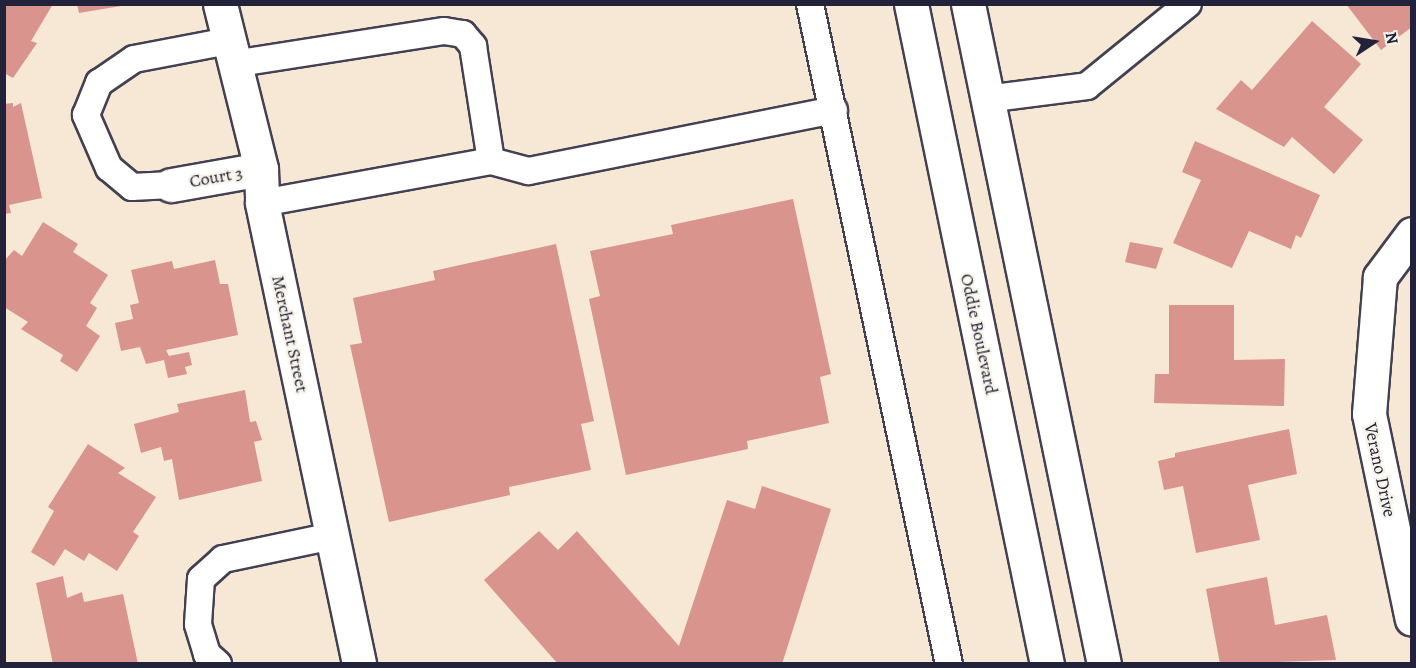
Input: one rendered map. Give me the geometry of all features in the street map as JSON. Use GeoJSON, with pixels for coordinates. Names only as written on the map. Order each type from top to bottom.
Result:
{"type":"FeatureCollection","features":[{"type":"Feature","properties":{"kind":"main road","name":"Merchant Street"},"geometry":{"type":"LineString","coordinates":[[220,4],[230,53],[261,169],[262,203],[332,536],[352,662]]}},
{"type":"Feature","properties":{"kind":"main road","name":"Oddie Boulevard"},"geometry":{"type":"LineString","coordinates":[[910,4],[1047,663]]}},
{"type":"Feature","properties":{"kind":"main road"},"geometry":{"type":"LineString","coordinates":[[968,4],[1104,663]]}},
{"type":"Feature","properties":{"kind":"main road","name":"Court 3"},"geometry":{"type":"LineString","coordinates":[[171,184],[261,169]]}},
{"type":"Feature","properties":{"kind":"main road","name":"Verano Drive"},"geometry":{"type":"LineString","coordinates":[[1412,234],[1380,277],[1369,414],[1412,619]]}},
{"type":"Feature","properties":{"kind":"lane"},"geometry":{"type":"LineString","coordinates":[[810,4],[949,663]]}},
{"type":"Feature","properties":{"kind":"lane"},"geometry":{"type":"LineString","coordinates":[[986,99],[1087,86],[1188,4]]}},
{"type":"Feature","properties":{"kind":"lane"},"geometry":{"type":"LineString","coordinates":[[171,184],[132,187],[110,168],[87,115],[99,83],[134,59],[230,53],[444,32],[463,34],[473,46],[491,161]]}},
{"type":"Feature","properties":{"kind":"lane"},"geometry":{"type":"LineString","coordinates":[[262,203],[491,161],[529,171],[834,110]]}},
{"type":"Feature","properties":{"kind":"lane"},"geometry":{"type":"LineString","coordinates":[[218,663],[207,654],[198,624],[201,579],[223,559],[332,536]]}},
{"type":"Feature","properties":{"kind":"building"},"geometry":{"type":"Polygon","coordinates":[[[4,4],[53,4],[31,41],[37,43],[13,78],[4,73],[4,4]]]}},
{"type":"Feature","properties":{"kind":"building"},"geometry":{"type":"Polygon","coordinates":[[[77,4],[120,4],[121,6],[79,13],[77,4]]]}},
{"type":"Feature","properties":{"kind":"building"},"geometry":{"type":"Polygon","coordinates":[[[1346,4],[1412,4],[1412,27],[1381,50],[1346,4]]]}},
{"type":"Feature","properties":{"kind":"building"},"geometry":{"type":"Polygon","coordinates":[[[1312,21],[1361,64],[1324,107],[1363,140],[1334,174],[1292,137],[1284,147],[1216,109],[1241,80],[1252,90],[1312,21]]]}},
{"type":"Feature","properties":{"kind":"building"},"geometry":{"type":"Polygon","coordinates":[[[13,103],[13,107],[21,103],[42,198],[9,205],[11,213],[4,214],[4,104],[13,103]]]}},
{"type":"Feature","properties":{"kind":"building"},"geometry":{"type":"Polygon","coordinates":[[[1195,141],[1320,195],[1301,238],[1296,235],[1291,249],[1249,231],[1232,268],[1173,243],[1201,180],[1182,172],[1195,141]]]}},
{"type":"Feature","properties":{"kind":"building"},"geometry":{"type":"Polygon","coordinates":[[[793,199],[831,374],[820,377],[829,423],[747,441],[748,449],[626,475],[589,299],[600,296],[590,251],[673,234],[671,225],[793,199]]]}},
{"type":"Feature","properties":{"kind":"building"},"geometry":{"type":"Polygon","coordinates":[[[43,222],[78,244],[73,252],[108,275],[90,303],[97,308],[86,326],[100,336],[77,372],[60,361],[63,355],[21,329],[28,322],[4,307],[4,261],[14,250],[22,256],[43,222]]]}},
{"type":"Feature","properties":{"kind":"building"},"geometry":{"type":"Polygon","coordinates":[[[1130,242],[1163,248],[1156,269],[1125,262],[1130,242]]]}},
{"type":"Feature","properties":{"kind":"building"},"geometry":{"type":"Polygon","coordinates":[[[556,244],[594,421],[581,424],[591,470],[509,487],[510,495],[389,522],[350,345],[362,343],[353,298],[435,280],[433,271],[556,244]]]}},
{"type":"Feature","properties":{"kind":"building"},"geometry":{"type":"Polygon","coordinates":[[[215,260],[220,284],[228,284],[238,335],[166,350],[169,356],[189,352],[192,365],[185,367],[187,374],[168,378],[164,360],[146,364],[140,347],[121,351],[115,323],[133,319],[130,305],[139,303],[131,270],[172,261],[174,269],[215,260]]]}},
{"type":"Feature","properties":{"kind":"building"},"geometry":{"type":"Polygon","coordinates":[[[1169,305],[1234,305],[1234,360],[1285,359],[1284,406],[1154,403],[1155,374],[1169,374],[1169,305]]]}},
{"type":"Feature","properties":{"kind":"building"},"geometry":{"type":"Polygon","coordinates":[[[245,390],[250,422],[256,421],[262,440],[254,442],[262,481],[179,500],[172,459],[164,461],[161,447],[141,453],[134,424],[179,412],[177,404],[245,390]]]}},
{"type":"Feature","properties":{"kind":"building"},"geometry":{"type":"Polygon","coordinates":[[[1289,429],[1297,474],[1248,485],[1260,540],[1196,553],[1183,486],[1164,490],[1158,461],[1175,457],[1175,453],[1289,429]]]}},
{"type":"Feature","properties":{"kind":"building"},"geometry":{"type":"Polygon","coordinates":[[[88,444],[125,468],[118,473],[156,497],[133,532],[139,536],[117,571],[89,553],[84,561],[65,549],[54,566],[31,552],[54,511],[48,507],[88,444]]]}},
{"type":"Feature","properties":{"kind":"building"},"geometry":{"type":"Polygon","coordinates":[[[762,486],[831,509],[782,664],[558,664],[484,580],[539,531],[558,550],[577,531],[679,646],[727,500],[755,509],[762,486]]]}},
{"type":"Feature","properties":{"kind":"building"},"geometry":{"type":"Polygon","coordinates":[[[63,576],[67,598],[82,592],[84,602],[123,594],[138,664],[53,664],[36,583],[63,576]]]}},
{"type":"Feature","properties":{"kind":"building"},"geometry":{"type":"Polygon","coordinates":[[[1267,577],[1275,625],[1327,615],[1336,660],[1220,664],[1206,589],[1267,577]]]}}]}
